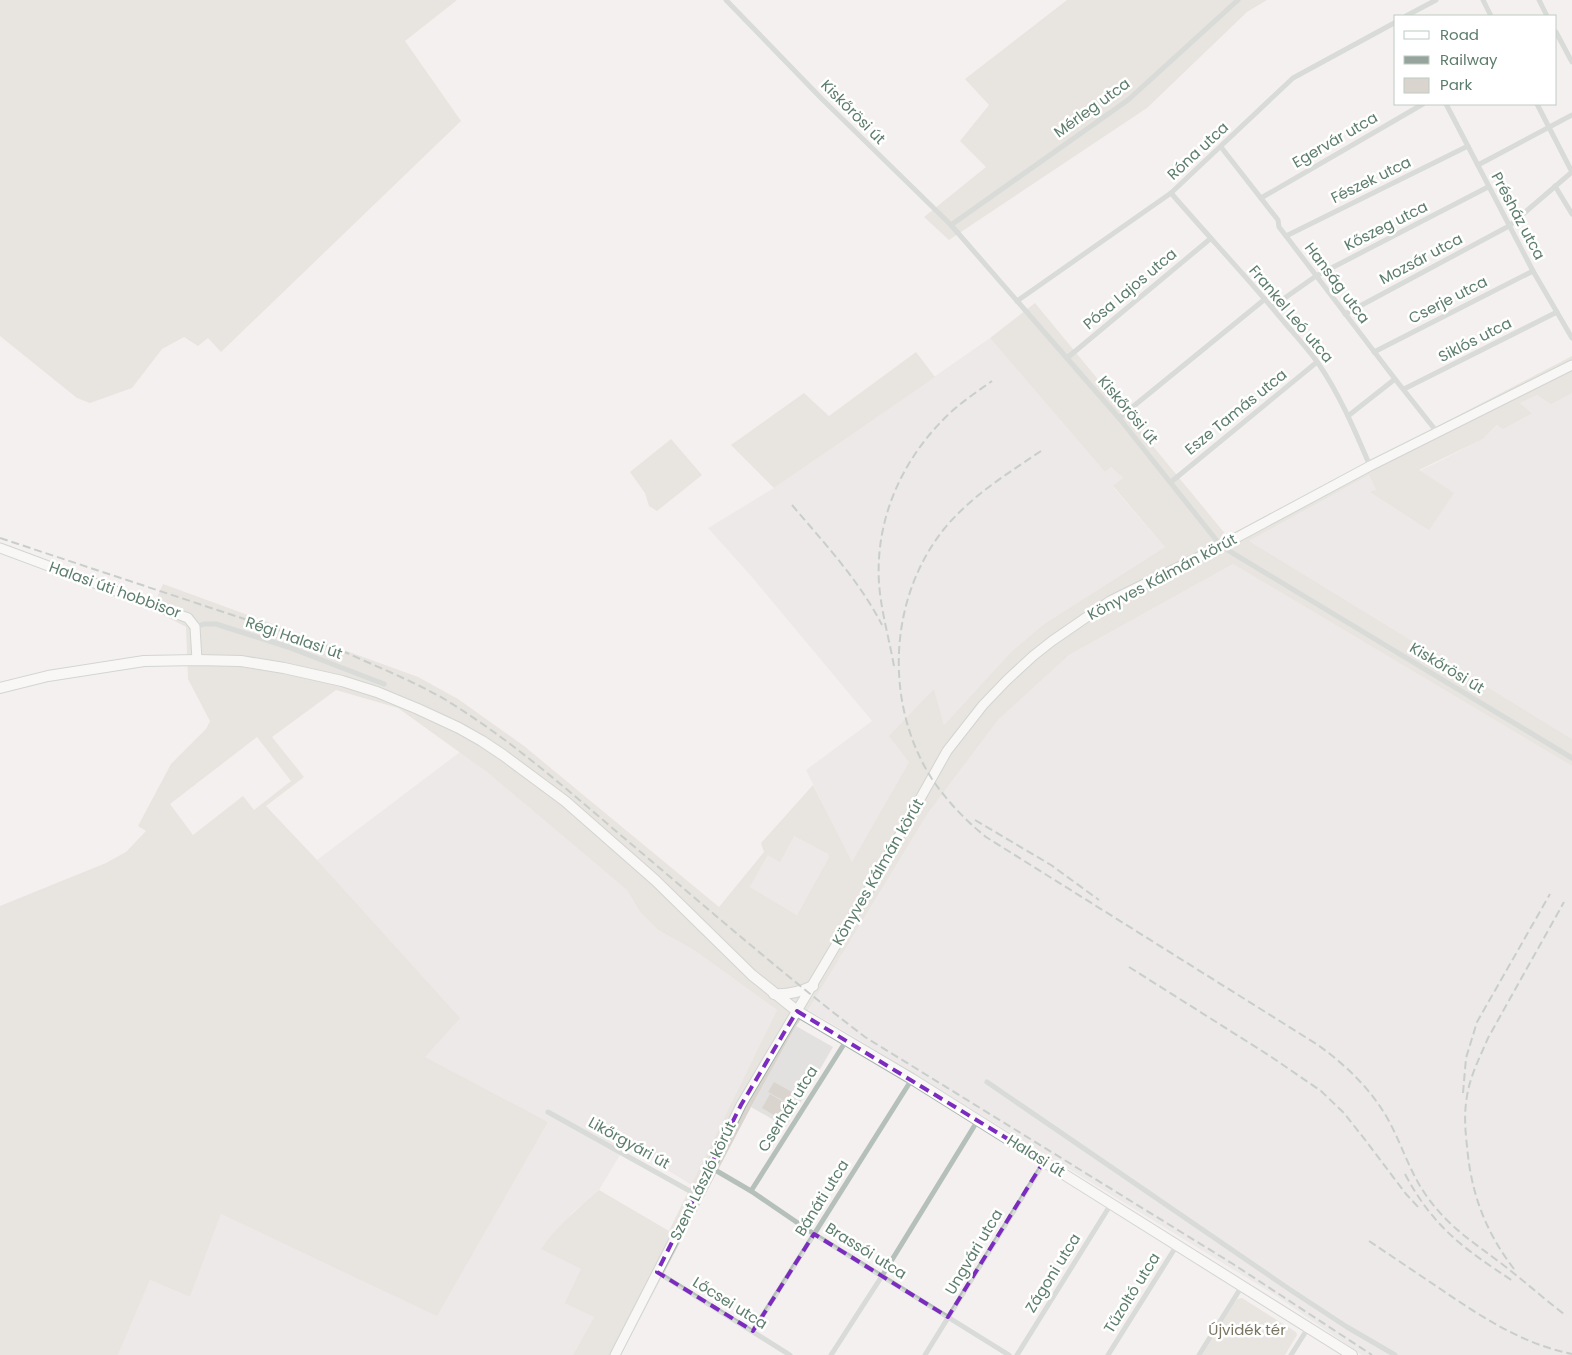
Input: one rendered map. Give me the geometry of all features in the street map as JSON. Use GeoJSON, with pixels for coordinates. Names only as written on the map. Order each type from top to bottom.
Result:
{"type":"FeatureCollection","features":[{"type":"Feature","properties":{"kind":"main road","name":"Halasi út"},"geometry":{"type":"LineString","coordinates":[[0,688],[48,676],[144,661],[241,661],[303,672],[377,692],[466,732],[503,755],[565,801],[655,880],[774,994],[797,1011],[912,1079],[1352,1355]]}},
{"type":"Feature","properties":{"kind":"main road"},"geometry":{"type":"LineString","coordinates":[[774,994],[792,993],[813,986]]}},
{"type":"Feature","properties":{"kind":"street","name":"Kiskőrösi út"},"geometry":{"type":"LineString","coordinates":[[726,0],[822,99],[951,225],[1119,418],[1220,546],[1572,758]]}},
{"type":"Feature","properties":{"kind":"street","name":"Mérleg utca"},"geometry":{"type":"LineString","coordinates":[[951,225],[1128,100],[1238,0]]}},
{"type":"Feature","properties":{"kind":"street"},"geometry":{"type":"LineString","coordinates":[[1408,15],[1436,0]]}},
{"type":"Feature","properties":{"kind":"street"},"geometry":{"type":"LineString","coordinates":[[1482,0],[1490,15]]}},
{"type":"Feature","properties":{"kind":"street"},"geometry":{"type":"LineString","coordinates":[[1538,0],[1546,15]]}},
{"type":"Feature","properties":{"kind":"street","name":"Róna utca"},"geometry":{"type":"LineString","coordinates":[[1017,301],[1171,193],[1293,78],[1394,23]]}},
{"type":"Feature","properties":{"kind":"street"},"geometry":{"type":"LineString","coordinates":[[1557,34],[1570,55],[1572,62]]}},
{"type":"Feature","properties":{"kind":"street","name":"Egervár utca"},"geometry":{"type":"LineString","coordinates":[[1261,198],[1420,105]]}},
{"type":"Feature","properties":{"kind":"street","name":"Présház utca"},"geometry":{"type":"LineString","coordinates":[[1447,105],[1533,271],[1572,338]]}},
{"type":"Feature","properties":{"kind":"street"},"geometry":{"type":"LineString","coordinates":[[1538,105],[1572,172]]}},
{"type":"Feature","properties":{"kind":"street"},"geometry":{"type":"LineString","coordinates":[[1478,165],[1572,115]]}},
{"type":"Feature","properties":{"kind":"street","name":"Fészek utca"},"geometry":{"type":"LineString","coordinates":[[1286,236],[1468,146]]}},
{"type":"Feature","properties":{"kind":"street","name":"Hanság utca"},"geometry":{"type":"LineString","coordinates":[[1221,147],[1278,220],[1279,227],[1316,276],[1437,432]]}},
{"type":"Feature","properties":{"kind":"street","name":"Mozsár utca"},"geometry":{"type":"LineString","coordinates":[[1345,314],[1509,226],[1572,172]]}},
{"type":"Feature","properties":{"kind":"street"},"geometry":{"type":"LineString","coordinates":[[1555,186],[1572,214]]}},
{"type":"Feature","properties":{"kind":"street","name":"Kőszeg utca"},"geometry":{"type":"LineString","coordinates":[[1272,307],[1316,276],[1488,187]]}},
{"type":"Feature","properties":{"kind":"street","name":"Frankel Leó utca"},"geometry":{"type":"LineString","coordinates":[[1171,193],[1272,307],[1317,362],[1348,416],[1370,466]]}},
{"type":"Feature","properties":{"kind":"street","name":"Pósa Lajos utca"},"geometry":{"type":"LineString","coordinates":[[1067,358],[1210,239]]}},
{"type":"Feature","properties":{"kind":"street","name":"Cserje utca"},"geometry":{"type":"LineString","coordinates":[[1374,352],[1533,271]]}},
{"type":"Feature","properties":{"kind":"street"},"geometry":{"type":"LineString","coordinates":[[1119,418],[1265,299]]}},
{"type":"Feature","properties":{"kind":"street","name":"Siklós utca"},"geometry":{"type":"LineString","coordinates":[[1404,389],[1557,312]]}},
{"type":"Feature","properties":{"kind":"street","name":"Esze Tamás utca"},"geometry":{"type":"LineString","coordinates":[[1171,482],[1317,362]]}},
{"type":"Feature","properties":{"kind":"street","name":"Könyves Kálmán körút"},"geometry":{"type":"LineString","coordinates":[[797,1011],[867,893],[943,758],[983,705],[1032,656],[1110,601],[1220,546],[1370,466],[1572,365]]}},
{"type":"Feature","properties":{"kind":"street"},"geometry":{"type":"LineString","coordinates":[[1348,416],[1395,379]]}},
{"type":"Feature","properties":{"kind":"street","name":"Halasi úti hobbisor"},"geometry":{"type":"LineString","coordinates":[[0,548],[188,618],[195,627],[197,660]]}},
{"type":"Feature","properties":{"kind":"street","name":"Régi Halasi út"},"geometry":{"type":"LineString","coordinates":[[195,627],[204,624],[216,624],[288,648],[384,684]]}},
{"type":"Feature","properties":{"kind":"street","name":"Szent László körút"},"geometry":{"type":"LineString","coordinates":[[615,1355],[697,1196],[741,1105],[797,1011]]}},
{"type":"Feature","properties":{"kind":"street","name":"Cserhát utca"},"geometry":{"type":"LineString","coordinates":[[751,1191],[846,1041]]}},
{"type":"Feature","properties":{"kind":"street","name":"Bánáti utca"},"geometry":{"type":"LineString","coordinates":[[753,1331],[912,1079]]}},
{"type":"Feature","properties":{"kind":"street"},"geometry":{"type":"LineString","coordinates":[[987,1082],[1292,1291],[1347,1327],[1395,1355]]}},
{"type":"Feature","properties":{"kind":"street","name":"Likőrgyári út"},"geometry":{"type":"LineString","coordinates":[[548,1112],[697,1196]]}},
{"type":"Feature","properties":{"kind":"street"},"geometry":{"type":"LineString","coordinates":[[831,1355],[978,1120]]}},
{"type":"Feature","properties":{"kind":"street","name":"Ungvári utca"},"geometry":{"type":"LineString","coordinates":[[925,1355],[1044,1161]]}},
{"type":"Feature","properties":{"kind":"street","name":"Brassói utca"},"geometry":{"type":"LineString","coordinates":[[710,1167],[751,1191],[814,1234],[1009,1355]]}},
{"type":"Feature","properties":{"kind":"street","name":"Zágoni utca"},"geometry":{"type":"LineString","coordinates":[[1017,1355],[1111,1204]]}},
{"type":"Feature","properties":{"kind":"street","name":"Tűzoltó utca"},"geometry":{"type":"LineString","coordinates":[[1108,1355],[1177,1245]]}},
{"type":"Feature","properties":{"kind":"street","name":"Lőcsei utca"},"geometry":{"type":"LineString","coordinates":[[657,1272],[790,1355]]}},
{"type":"Feature","properties":{"kind":"street"},"geometry":{"type":"LineString","coordinates":[[1199,1355],[1243,1285]]}},
{"type":"Feature","properties":{"kind":"street"},"geometry":{"type":"LineString","coordinates":[[1290,1355],[1308,1327]]}},
{"type":"Feature","properties":{"kind":"highlighted area"},"geometry":{"type":"Polygon","coordinates":[[[797,1011],[1044,1161],[948,1317],[814,1234],[753,1331],[657,1272],[741,1105],[797,1011]]]}},
{"type":"Feature","properties":{"kind":"shaded area"},"geometry":{"type":"Polygon","coordinates":[[[990,338],[1105,472],[1111,467],[1123,478],[1113,487],[1165,547],[1044,624],[1012,651],[944,725],[934,689],[909,762],[852,863],[806,770],[872,721],[751,576],[708,528],[774,488],[990,338]]]}},
{"type":"Feature","properties":{"kind":"shaded area"},"geometry":{"type":"Polygon","coordinates":[[[1572,393],[1572,739],[1249,541],[1369,475],[1376,490],[1371,493],[1483,439],[1498,425],[1532,412],[1519,403],[1537,395],[1551,403],[1572,393]]]}},
{"type":"Feature","properties":{"kind":"shaded area"},"geometry":{"type":"Polygon","coordinates":[[[1233,564],[1572,766],[1572,1355],[1362,1355],[1278,1297],[808,1010],[928,813],[998,720],[1069,655],[1233,564]]]}},
{"type":"Feature","properties":{"kind":"shaded area"},"geometry":{"type":"Polygon","coordinates":[[[460,752],[487,772],[627,890],[640,912],[658,930],[694,950],[777,1010],[692,1185],[626,1145],[599,1190],[574,1211],[542,1249],[581,1269],[594,1317],[573,1355],[118,1355],[150,1280],[190,1297],[221,1214],[437,1315],[548,1122],[424,1057],[459,1018],[317,860],[460,752]]]}},
{"type":"Feature","properties":{"kind":"shaded area"},"geometry":{"type":"Polygon","coordinates":[[[794,836],[828,854],[829,857],[797,915],[750,887],[768,855],[794,836]]]}},
{"type":"Feature","properties":{"kind":"shaded area"},"geometry":{"type":"Polygon","coordinates":[[[796,1026],[833,1047],[786,1127],[751,1107],[796,1026]]]}},
{"type":"Feature","properties":{"kind":"green space"},"geometry":{"type":"Polygon","coordinates":[[[0,0],[457,0],[405,41],[461,121],[221,352],[208,338],[198,346],[184,337],[162,349],[132,388],[90,403],[77,398],[0,336],[0,0]]]}},
{"type":"Feature","properties":{"kind":"green space"},"geometry":{"type":"Polygon","coordinates":[[[1067,0],[1267,0],[1247,12],[1147,108],[949,240],[924,217],[986,167],[960,141],[989,105],[965,79],[1067,0]]]}},
{"type":"Feature","properties":{"kind":"green space"},"geometry":{"type":"Polygon","coordinates":[[[1035,303],[1227,536],[1572,356],[1572,393],[1551,404],[1537,395],[1520,403],[1532,413],[1503,429],[1497,425],[1483,439],[1419,470],[1454,493],[1429,530],[1370,492],[1376,490],[1369,475],[1249,541],[1572,739],[1572,766],[1233,564],[1069,655],[998,720],[928,813],[808,1010],[796,1026],[751,1107],[621,1355],[573,1355],[594,1317],[565,1303],[581,1269],[541,1249],[561,1225],[599,1190],[669,1231],[777,1010],[694,950],[658,930],[640,912],[627,890],[487,772],[398,708],[336,690],[272,737],[304,777],[266,806],[460,1018],[425,1057],[548,1122],[437,1316],[221,1214],[190,1297],[150,1280],[118,1355],[0,1355],[0,906],[106,863],[126,852],[146,831],[138,826],[171,764],[206,729],[210,721],[188,679],[186,627],[152,609],[163,584],[418,677],[458,699],[524,746],[719,907],[764,852],[761,843],[813,785],[852,862],[909,762],[889,736],[934,689],[944,725],[1012,651],[1044,624],[1165,547],[1113,486],[1123,478],[1111,467],[1105,472],[990,338],[1035,303]],[[257,737],[170,804],[193,835],[243,796],[254,810],[291,781],[257,737]],[[794,836],[780,862],[768,855],[750,887],[797,915],[829,857],[828,854],[794,836]]]}},
{"type":"Feature","properties":{"kind":"green space"},"geometry":{"type":"Polygon","coordinates":[[[916,352],[935,377],[774,488],[731,445],[804,393],[829,416],[916,352]]]}},
{"type":"Feature","properties":{"kind":"green space"},"geometry":{"type":"Polygon","coordinates":[[[671,439],[702,475],[657,511],[649,506],[645,493],[630,472],[671,439]]]}},
{"type":"Feature","properties":{"kind":"green space"},"geometry":{"type":"Polygon","coordinates":[[[774,1082],[792,1092],[786,1102],[768,1092],[774,1082]]]}},
{"type":"Feature","properties":{"kind":"green space"},"geometry":{"type":"Polygon","coordinates":[[[770,1094],[790,1106],[782,1120],[762,1108],[770,1094]]]}},
{"type":"Feature","properties":{"kind":"green space","name":"Újvidék tér"},"geometry":{"type":"Polygon","coordinates":[[[1242,1298],[1296,1332],[1297,1335],[1285,1355],[1202,1355],[1237,1299],[1242,1298]]]}},
{"type":"Feature","properties":{"kind":"railway"},"geometry":{"type":"LineString","coordinates":[[894,666],[883,614],[879,583],[879,559],[887,512],[895,490],[906,469],[933,430],[950,413],[992,381]]}},
{"type":"Feature","properties":{"kind":"railway"},"geometry":{"type":"LineString","coordinates":[[1041,451],[990,486],[955,517],[944,529],[925,557],[912,587],[903,619],[899,652],[900,685],[906,718],[916,750],[932,779],[957,810],[986,837],[1318,1045],[1339,1062],[1376,1100],[1395,1132],[1417,1180],[1436,1209],[1462,1234],[1564,1314]]}},
{"type":"Feature","properties":{"kind":"railway"},"geometry":{"type":"LineString","coordinates":[[792,505],[852,577],[882,625]]}},
{"type":"Feature","properties":{"kind":"railway"},"geometry":{"type":"LineString","coordinates":[[0,538],[347,653],[410,681],[446,700],[491,730],[534,763],[771,962],[865,1037],[1233,1264],[1372,1355]]}},
{"type":"Feature","properties":{"kind":"railway"},"geometry":{"type":"LineString","coordinates":[[975,820],[1051,865],[1099,900]]}},
{"type":"Feature","properties":{"kind":"railway"},"geometry":{"type":"LineString","coordinates":[[1463,1093],[1466,1058],[1477,1022],[1550,894]]}},
{"type":"Feature","properties":{"kind":"railway"},"geometry":{"type":"LineString","coordinates":[[1514,1269],[1487,1226],[1476,1196],[1466,1140],[1466,1102],[1473,1074],[1488,1038],[1564,902]]}},
{"type":"Feature","properties":{"kind":"railway"},"geometry":{"type":"LineString","coordinates":[[1129,967],[1270,1056],[1321,1091],[1344,1113],[1406,1194],[1420,1209]]}},
{"type":"Feature","properties":{"kind":"railway"},"geometry":{"type":"LineString","coordinates":[[1405,1174],[1427,1209],[1451,1235],[1479,1258],[1513,1281]]}},
{"type":"Feature","properties":{"kind":"railway"},"geometry":{"type":"LineString","coordinates":[[1369,1241],[1504,1329],[1537,1344],[1572,1354]]}}]}
